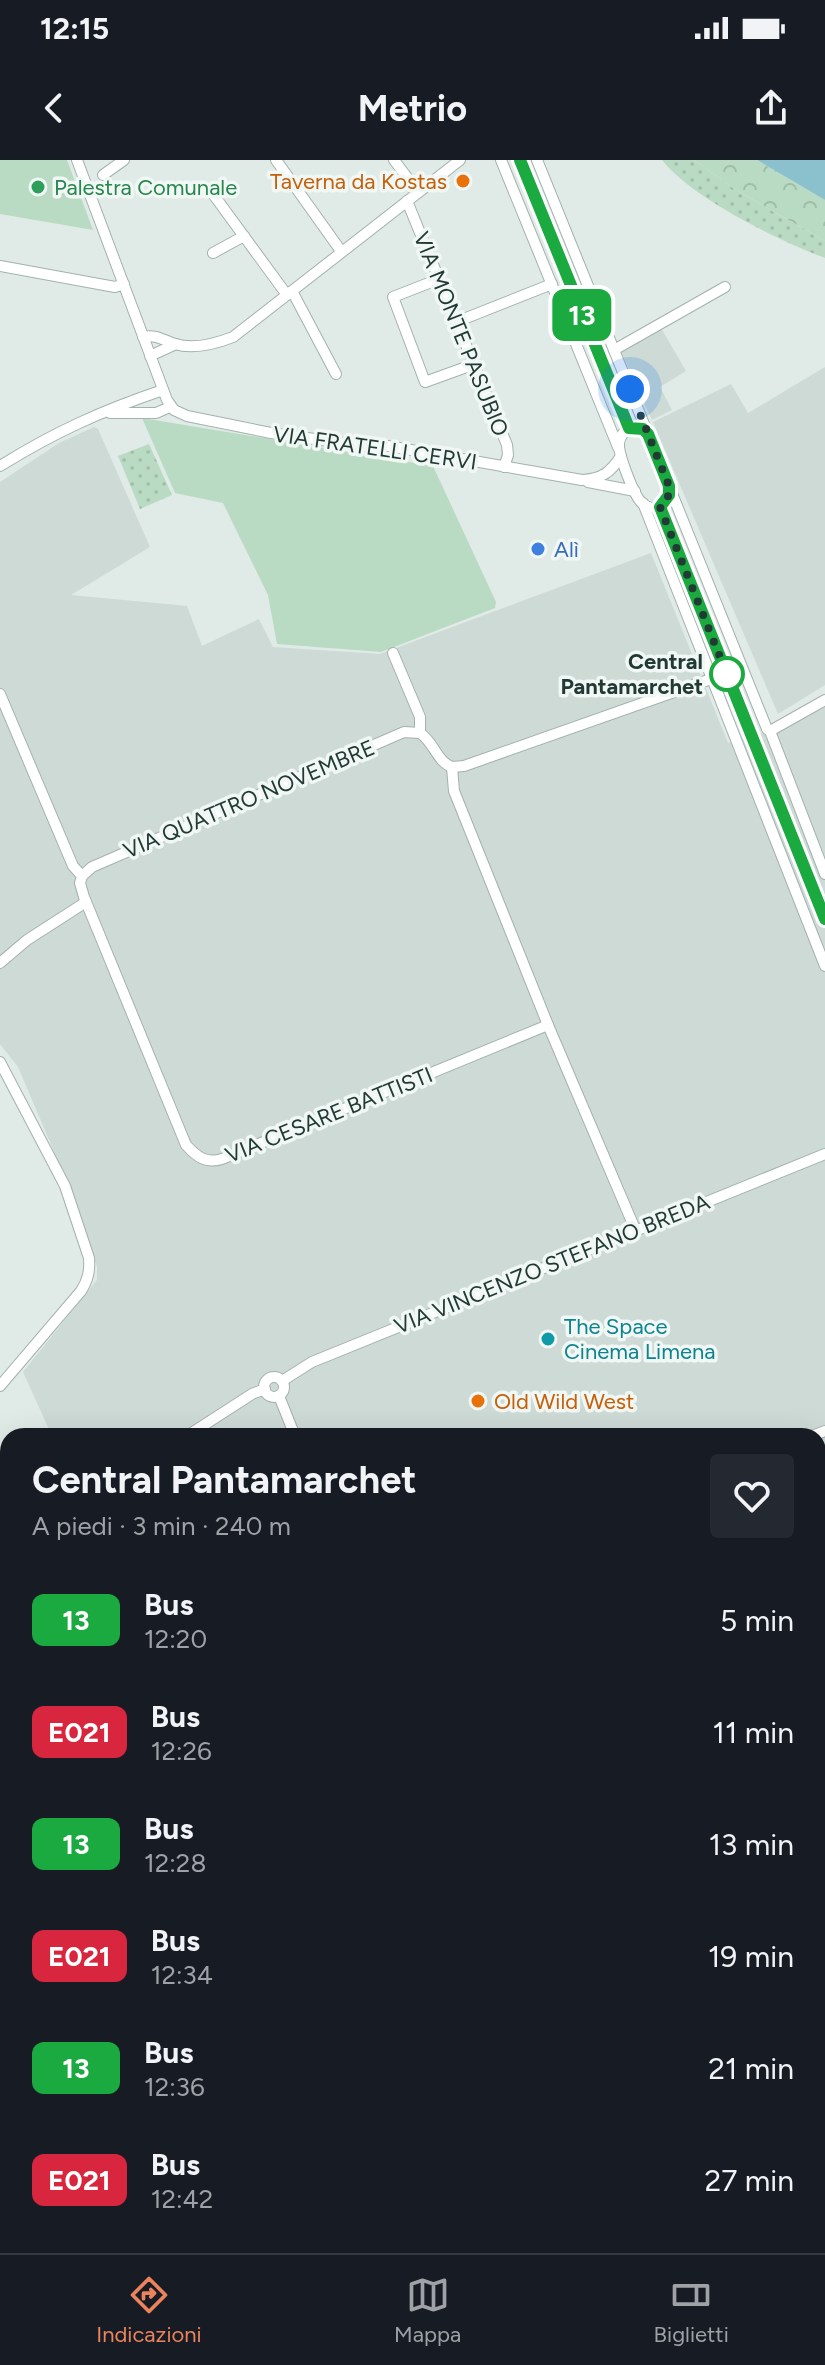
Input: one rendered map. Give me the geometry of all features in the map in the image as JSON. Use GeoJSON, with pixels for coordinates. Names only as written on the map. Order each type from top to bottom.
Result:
{"type":"FeatureCollection","features":[{"type":"Feature","properties":{"kind":"street"},"geometry":{"type":"LineString","coordinates":[[77,160],[170,407],[156,413],[119,411],[93,416]]}},
{"type":"Feature","properties":{"kind":"street"},"geometry":{"type":"LineString","coordinates":[[103,175],[124,160]]}},
{"type":"Feature","properties":{"kind":"street"},"geometry":{"type":"LineString","coordinates":[[276,160],[341,251]]}},
{"type":"Feature","properties":{"kind":"street"},"geometry":{"type":"LineString","coordinates":[[394,160],[418,192]]}},
{"type":"Feature","properties":{"kind":"street"},"geometry":{"type":"LineString","coordinates":[[143,337],[156,336],[176,344],[212,345],[233,337],[460,160]]}},
{"type":"Feature","properties":{"kind":"street"},"geometry":{"type":"LineString","coordinates":[[501,160],[635,491],[643,503],[825,966]]}},
{"type":"Feature","properties":{"kind":"street"},"geometry":{"type":"LineString","coordinates":[[537,160],[770,731],[825,874]]}},
{"type":"Feature","properties":{"kind":"street"},"geometry":{"type":"LineString","coordinates":[[506,173],[521,163],[629,428]]}},
{"type":"Feature","properties":{"kind":"street"},"geometry":{"type":"LineString","coordinates":[[213,194],[289,293],[336,374]]}},
{"type":"Feature","properties":{"kind":"street","name":"VIA MONTE PASUBIO"},"geometry":{"type":"LineString","coordinates":[[407,201],[507,445],[504,467]]}},
{"type":"Feature","properties":{"kind":"street"},"geometry":{"type":"LineString","coordinates":[[546,224],[561,219]]}},
{"type":"Feature","properties":{"kind":"street"},"geometry":{"type":"LineString","coordinates":[[213,253],[244,236]]}},
{"type":"Feature","properties":{"kind":"street"},"geometry":{"type":"LineString","coordinates":[[0,266],[115,287],[124,284]]}},
{"type":"Feature","properties":{"kind":"street"},"geometry":{"type":"LineString","coordinates":[[90,282],[119,272]]}},
{"type":"Feature","properties":{"kind":"street"},"geometry":{"type":"LineString","coordinates":[[439,279],[393,297],[425,382],[472,365]]}},
{"type":"Feature","properties":{"kind":"street"},"geometry":{"type":"LineString","coordinates":[[456,322],[552,284]]}},
{"type":"Feature","properties":{"kind":"street"},"geometry":{"type":"LineString","coordinates":[[614,350],[725,287]]}},
{"type":"Feature","properties":{"kind":"street"},"geometry":{"type":"LineString","coordinates":[[150,356],[176,344]]}},
{"type":"Feature","properties":{"kind":"street"},"geometry":{"type":"LineString","coordinates":[[0,466],[50,435],[163,390]]}},
{"type":"Feature","properties":{"kind":"street","name":"VIA FRATELLI CERVI"},"geometry":{"type":"LineString","coordinates":[[170,407],[183,415],[271,433],[365,446],[382,445],[635,491]]}},
{"type":"Feature","properties":{"kind":"street"},"geometry":{"type":"LineString","coordinates":[[582,480],[594,479],[609,472],[619,452],[621,436],[629,428],[643,429],[648,434]]}},
{"type":"Feature","properties":{"kind":"street"},"geometry":{"type":"LineString","coordinates":[[643,503],[653,509],[660,507],[669,495],[669,486]]}},
{"type":"Feature","properties":{"kind":"street"},"geometry":{"type":"LineString","coordinates":[[660,507],[825,919]]}},
{"type":"Feature","properties":{"kind":"street"},"geometry":{"type":"LineString","coordinates":[[670,575],[685,569]]}},
{"type":"Feature","properties":{"kind":"street"},"geometry":{"type":"LineString","coordinates":[[393,653],[420,717],[420,733],[430,742],[443,763],[452,767],[464,766],[711,679]]}},
{"type":"Feature","properties":{"kind":"street","name":"VIA CESARE BATTISTI"},"geometry":{"type":"LineString","coordinates":[[0,694],[73,866],[82,876],[80,883],[86,902],[186,1145],[195,1155],[205,1160],[222,1159],[548,1025]]}},
{"type":"Feature","properties":{"kind":"street"},"geometry":{"type":"LineString","coordinates":[[770,731],[825,700]]}},
{"type":"Feature","properties":{"kind":"street","name":"VIA QUATTRO NOVEMBRE"},"geometry":{"type":"LineString","coordinates":[[82,876],[92,867],[404,732],[420,733]]}},
{"type":"Feature","properties":{"kind":"street"},"geometry":{"type":"LineString","coordinates":[[452,767],[454,791],[548,1025],[635,1229]]}},
{"type":"Feature","properties":{"kind":"street"},"geometry":{"type":"LineString","coordinates":[[750,779],[766,772]]}},
{"type":"Feature","properties":{"kind":"street"},"geometry":{"type":"LineString","coordinates":[[0,963],[27,940],[86,902]]}},
{"type":"Feature","properties":{"kind":"street"},"geometry":{"type":"LineString","coordinates":[[0,1062],[65,1186],[89,1258],[90,1270],[81,1291],[0,1386]]}},
{"type":"Feature","properties":{"kind":"street","name":"VIA VINCENZO STEFANO BREDA"},"geometry":{"type":"LineString","coordinates":[[199,1428],[265,1389],[269,1379],[282,1381],[312,1362],[825,1154]]}},
{"type":"Feature","properties":{"kind":"street"},"geometry":{"type":"LineString","coordinates":[[279,1396],[284,1389],[282,1381]]}},
{"type":"Feature","properties":{"kind":"street"},"geometry":{"type":"LineString","coordinates":[[265,1389],[270,1396],[279,1396]]}},
{"type":"Feature","properties":{"kind":"street"},"geometry":{"type":"LineString","coordinates":[[279,1396],[292,1428]]}},
{"type":"Feature","properties":{"kind":"shaded area"},"geometry":{"type":"Polygon","coordinates":[[[661,328],[686,371],[660,387],[672,410],[652,420],[621,351],[661,328]]]}},
{"type":"Feature","properties":{"kind":"shaded area"},"geometry":{"type":"Polygon","coordinates":[[[825,367],[825,685],[778,714],[653,422],[731,384],[748,413],[825,367]]]}},
{"type":"Feature","properties":{"kind":"shaded area"},"geometry":{"type":"Polygon","coordinates":[[[94,427],[98,429],[150,547],[71,595],[187,606],[202,646],[259,619],[273,647],[380,654],[651,553],[728,743],[781,728],[825,702],[825,1428],[48,1428],[23,1372],[97,1280],[97,1267],[76,1203],[18,1067],[0,1044],[0,482],[59,443],[94,427]]]}},
{"type":"Feature","properties":{"kind":"green space","name":"Palestra Comunale"},"geometry":{"type":"Polygon","coordinates":[[[0,160],[67,160],[93,230],[0,214],[0,160]]]}},
{"type":"Feature","properties":{"kind":"green space"},"geometry":{"type":"Polygon","coordinates":[[[662,160],[694,160],[736,190],[825,241],[825,258],[738,217],[694,189],[662,160]]]}},
{"type":"Feature","properties":{"kind":"green space"},"geometry":{"type":"Polygon","coordinates":[[[694,160],[757,160],[825,200],[825,241],[736,190],[694,160]]]}},
{"type":"Feature","properties":{"kind":"green space"},"geometry":{"type":"Polygon","coordinates":[[[142,418],[433,466],[496,602],[495,608],[381,652],[277,644],[268,595],[223,503],[175,493],[142,418]]]}},
{"type":"Feature","properties":{"kind":"green space"},"geometry":{"type":"Polygon","coordinates":[[[149,444],[172,495],[140,509],[118,456],[149,444]]]}},
{"type":"Feature","properties":{"kind":"water"},"geometry":{"type":"Polygon","coordinates":[[[757,160],[825,160],[825,200],[757,160]]]}},
{"type":"Feature","properties":{"kind":"bus line","name":"13"},"geometry":{"type":"LineString","coordinates":[[520,160],[629,428],[643,429],[648,434],[669,486],[669,495],[660,507],[825,919]]}},
{"type":"Feature","properties":{"kind":"place","name":"Taverna da Kostas"},"geometry":{"type":"Point","coordinates":[463,181]}},
{"type":"Feature","properties":{"kind":"place","name":"Palestra Comunale"},"geometry":{"type":"Point","coordinates":[38,187]}},
{"type":"Feature","properties":{"kind":"place","name":"Alì"},"geometry":{"type":"Point","coordinates":[538,549]}},
{"type":"Feature","properties":{"kind":"place","name":"Central Pantamarchet"},"geometry":{"type":"Point","coordinates":[727,674]}},
{"type":"Feature","properties":{"kind":"place","name":"The Space Cinema Limena"},"geometry":{"type":"Point","coordinates":[548,1339]}},
{"type":"Feature","properties":{"kind":"place","name":"Old Wild West"},"geometry":{"type":"Point","coordinates":[478,1401]}},
{"type":"Feature","properties":{"kind":"route"},"geometry":{"type":"LineString","coordinates":[[630,389],[669,486],[669,495],[660,507],[728,677],[727,674]]}}]}
